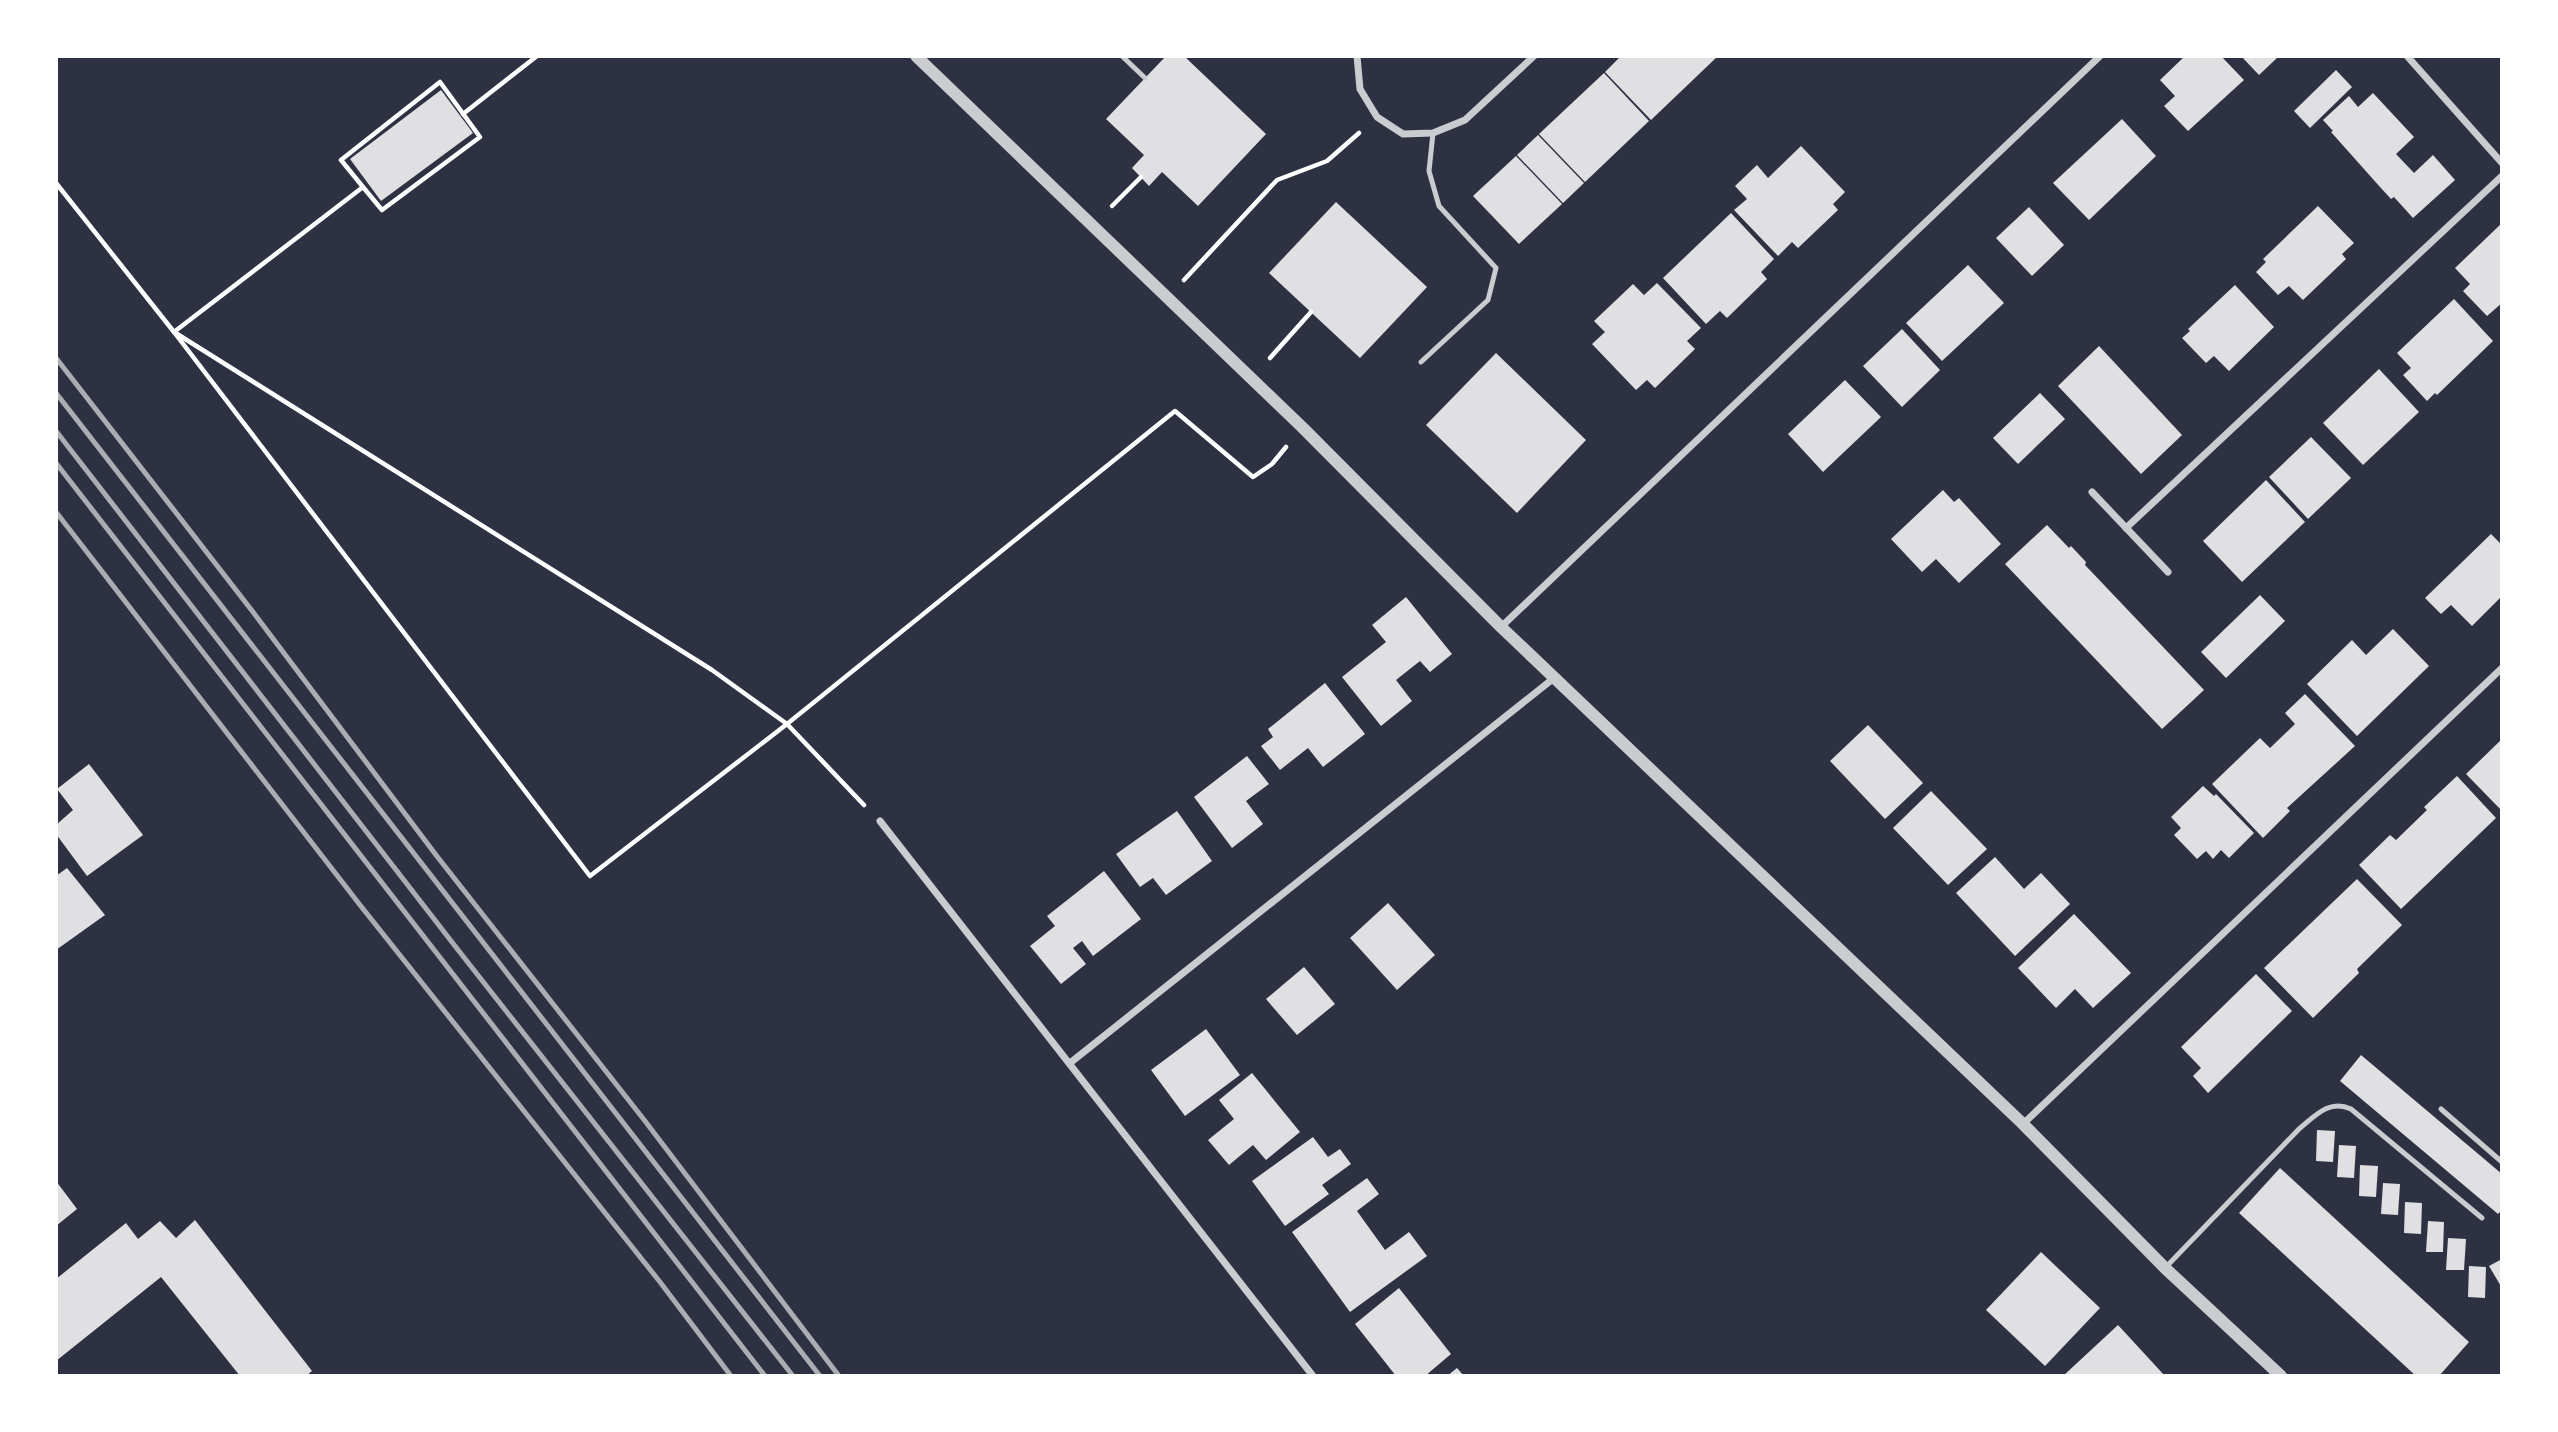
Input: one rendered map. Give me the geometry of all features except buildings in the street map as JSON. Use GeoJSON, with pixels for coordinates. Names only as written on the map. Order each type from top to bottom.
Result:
{"type":"FeatureCollection","features":[{"type":"Feature","properties":{"kind":"street"},"geometry":{"type":"LineString","coordinates":[[916,56],[1303,428],[1501,627],[2023,1125],[2165,1268],[2281,1376]]}},
{"type":"Feature","properties":{"kind":"street"},"geometry":{"type":"LineString","coordinates":[[1357,56],[1360,89],[1377,117],[1403,134],[1433,133],[1465,120],[1534,56]]}},
{"type":"Feature","properties":{"kind":"street"},"geometry":{"type":"LineString","coordinates":[[1501,627],[2100,56]]}},
{"type":"Feature","properties":{"kind":"street"},"geometry":{"type":"LineString","coordinates":[[2407,56],[2502,163]]}},
{"type":"Feature","properties":{"kind":"street"},"geometry":{"type":"LineString","coordinates":[[2126,528],[2502,176]]}},
{"type":"Feature","properties":{"kind":"street"},"geometry":{"type":"LineString","coordinates":[[2092,492],[2168,572]]}},
{"type":"Feature","properties":{"kind":"street"},"geometry":{"type":"LineString","coordinates":[[2023,1125],[2502,668]]}},
{"type":"Feature","properties":{"kind":"street"},"geometry":{"type":"LineString","coordinates":[[1070,1063],[1554,678]]}},
{"type":"Feature","properties":{"kind":"street"},"geometry":{"type":"LineString","coordinates":[[880,821],[1313,1376]]}},
{"type":"Feature","properties":{"kind":"lane"},"geometry":{"type":"LineString","coordinates":[[1122,56],[1145,78]]}},
{"type":"Feature","properties":{"kind":"lane"},"geometry":{"type":"LineString","coordinates":[[1421,362],[1488,300],[1496,268],[1439,206],[1429,171],[1433,133]]}},
{"type":"Feature","properties":{"kind":"lane"},"geometry":{"type":"LineString","coordinates":[[2165,1268],[2299,1129],[2320,1112],[2336,1105],[2351,1110],[2482,1219]]}},
{"type":"Feature","properties":{"kind":"lane"},"geometry":{"type":"LineString","coordinates":[[2441,1109],[2502,1162]]}},
{"type":"Feature","properties":{"kind":"path"},"geometry":{"type":"LineString","coordinates":[[463,114],[537,56]]}},
{"type":"Feature","properties":{"kind":"path"},"geometry":{"type":"LineString","coordinates":[[440,82],[463,114],[480,137],[382,210],[341,160],[440,82]]}},
{"type":"Feature","properties":{"kind":"path"},"geometry":{"type":"LineString","coordinates":[[1166,298],[1207,258],[1277,180],[1327,161],[1377,117]]}},
{"type":"Feature","properties":{"kind":"path"},"geometry":{"type":"LineString","coordinates":[[1092,227],[1141,177]]}},
{"type":"Feature","properties":{"kind":"path"},"geometry":{"type":"LineString","coordinates":[[56,183],[174,332],[590,876],[787,724],[1175,411],[1253,477],[1272,464],[1303,428]]}},
{"type":"Feature","properties":{"kind":"path"},"geometry":{"type":"LineString","coordinates":[[174,332],[363,187]]}},
{"type":"Feature","properties":{"kind":"path"},"geometry":{"type":"LineString","coordinates":[[1251,379],[1311,312]]}},
{"type":"Feature","properties":{"kind":"path"},"geometry":{"type":"LineString","coordinates":[[174,332],[712,670],[787,724],[880,821]]}},
{"type":"Feature","properties":{"kind":"railway"},"geometry":{"type":"LineString","coordinates":[[56,358],[839,1376]]}},
{"type":"Feature","properties":{"kind":"railway"},"geometry":{"type":"LineString","coordinates":[[56,393],[820,1376]]}},
{"type":"Feature","properties":{"kind":"railway"},"geometry":{"type":"LineString","coordinates":[[56,431],[793,1376]]}},
{"type":"Feature","properties":{"kind":"railway"},"geometry":{"type":"LineString","coordinates":[[56,463],[765,1376]]}},
{"type":"Feature","properties":{"kind":"railway"},"geometry":{"type":"LineString","coordinates":[[56,512],[360,905],[660,1282],[731,1376]]}}]}
